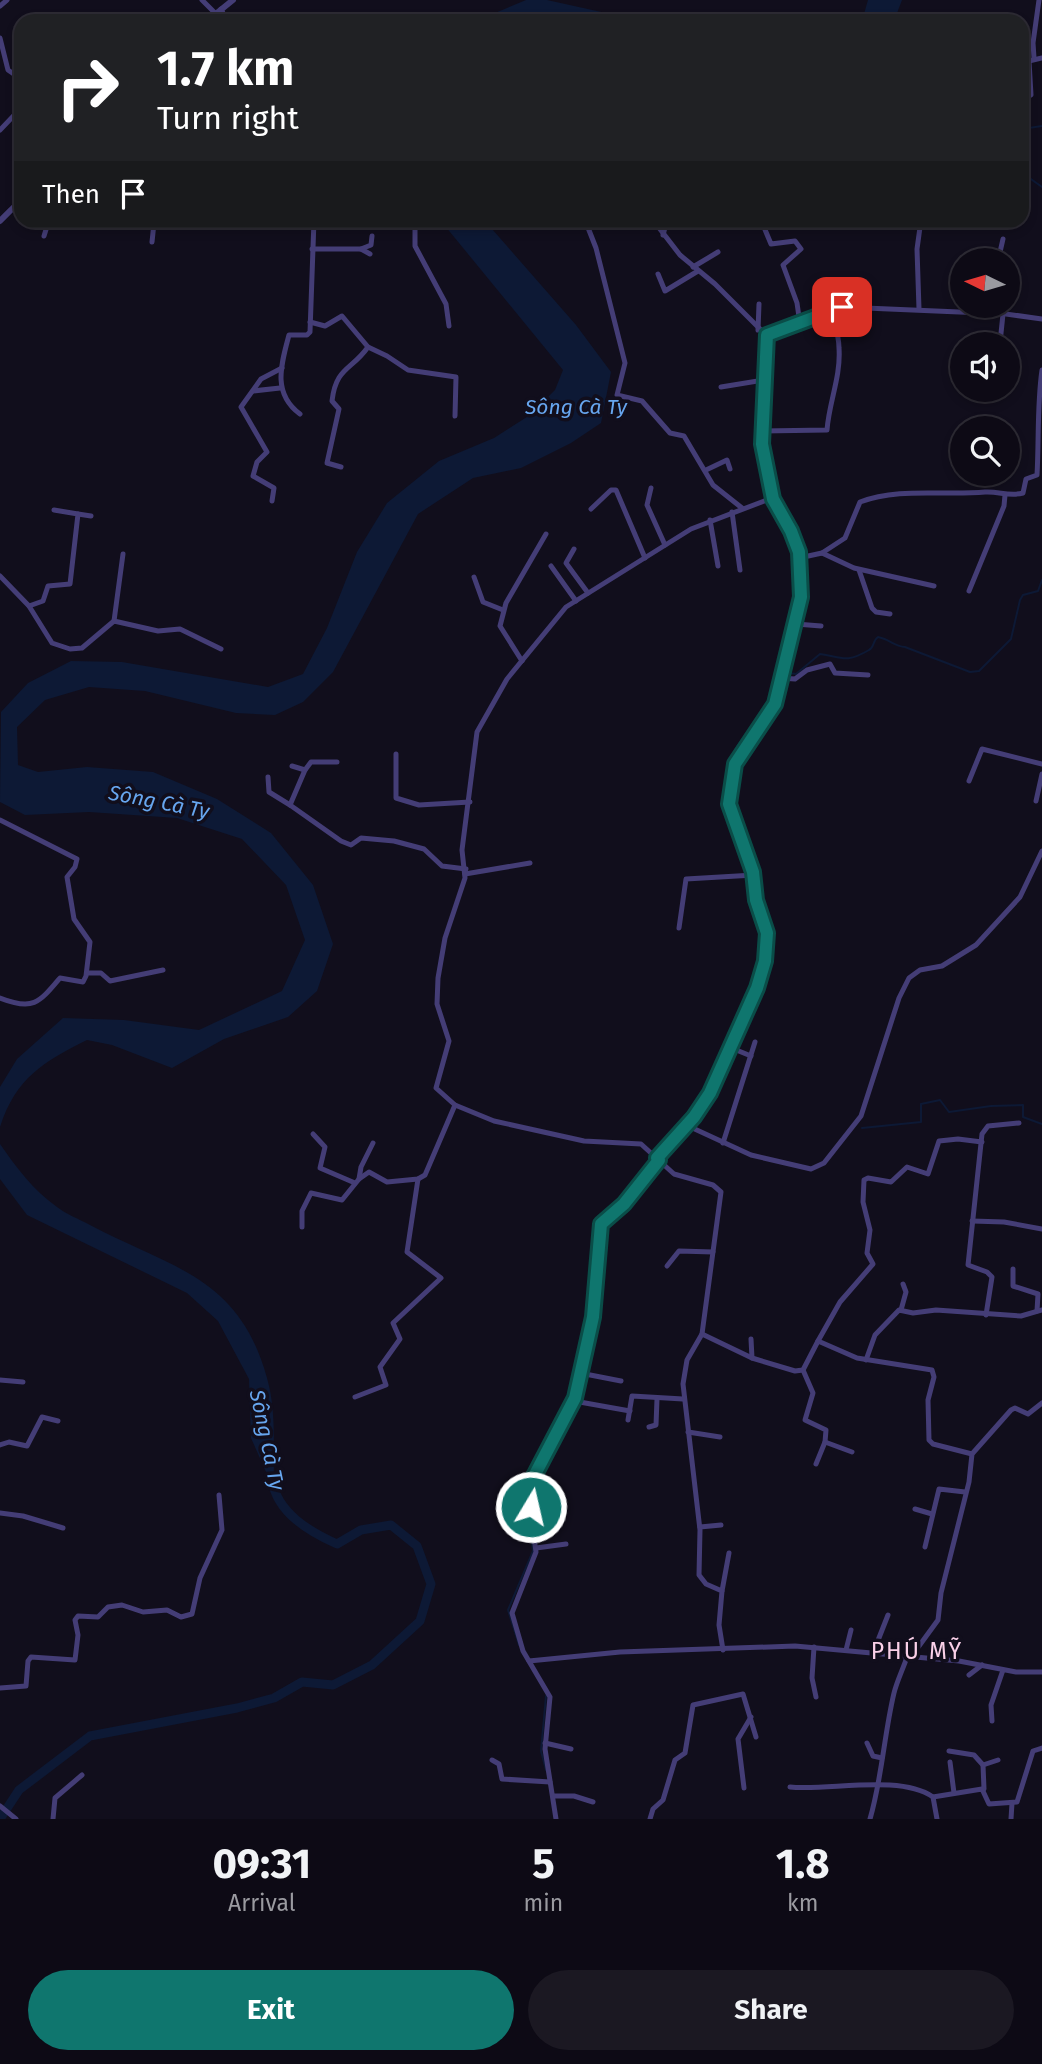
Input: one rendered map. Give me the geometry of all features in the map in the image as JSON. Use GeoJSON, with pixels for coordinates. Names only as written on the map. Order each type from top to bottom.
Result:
{"type":"FeatureCollection","features":[{"type":"Feature","properties":{"kind":"street"},"geometry":{"type":"LineString","coordinates":[[0,6],[7,0]]}},
{"type":"Feature","properties":{"kind":"street"},"geometry":{"type":"LineString","coordinates":[[202,0],[218,12]]}},
{"type":"Feature","properties":{"kind":"street"},"geometry":{"type":"LineString","coordinates":[[216,14],[233,0]]}},
{"type":"Feature","properties":{"kind":"street"},"geometry":{"type":"LineString","coordinates":[[1034,58],[1033,43],[1039,0]]}},
{"type":"Feature","properties":{"kind":"street"},"geometry":{"type":"LineString","coordinates":[[0,38],[8,70],[14,74]]}},
{"type":"Feature","properties":{"kind":"street"},"geometry":{"type":"LineString","coordinates":[[1029,62],[1034,58],[1042,58]]}},
{"type":"Feature","properties":{"kind":"street"},"geometry":{"type":"LineString","coordinates":[[1029,74],[1029,97]]}},
{"type":"Feature","properties":{"kind":"street"},"geometry":{"type":"LineString","coordinates":[[0,130],[14,115]]}},
{"type":"Feature","properties":{"kind":"street"},"geometry":{"type":"LineString","coordinates":[[0,221],[14,207]]}},
{"type":"Feature","properties":{"kind":"street"},"geometry":{"type":"LineString","coordinates":[[44,236],[46,228]]}},
{"type":"Feature","properties":{"kind":"street"},"geometry":{"type":"LineString","coordinates":[[152,242],[153,228]]}},
{"type":"Feature","properties":{"kind":"street"},"geometry":{"type":"LineString","coordinates":[[300,414],[290,406],[280,388],[289,335],[309,334],[313,228]]}},
{"type":"Feature","properties":{"kind":"street"},"geometry":{"type":"LineString","coordinates":[[415,228],[415,246],[446,304],[449,326]]}},
{"type":"Feature","properties":{"kind":"street"},"geometry":{"type":"LineString","coordinates":[[588,228],[596,248],[625,363],[617,395],[642,401],[670,433],[684,436],[715,486],[742,508]]}},
{"type":"Feature","properties":{"kind":"street"},"geometry":{"type":"LineString","coordinates":[[658,228],[696,269],[758,330],[767,335],[800,324],[831,309],[950,309]]}},
{"type":"Feature","properties":{"kind":"street"},"geometry":{"type":"LineString","coordinates":[[663,235],[665,228]]}},
{"type":"Feature","properties":{"kind":"street"},"geometry":{"type":"LineString","coordinates":[[764,228],[771,244],[795,241],[801,249],[783,265],[797,303],[800,324]]}},
{"type":"Feature","properties":{"kind":"street"},"geometry":{"type":"LineString","coordinates":[[919,309],[916,294],[920,228]]}},
{"type":"Feature","properties":{"kind":"street"},"geometry":{"type":"LineString","coordinates":[[312,248],[361,249],[371,244],[372,236]]}},
{"type":"Feature","properties":{"kind":"street"},"geometry":{"type":"LineString","coordinates":[[1001,248],[1003,239]]}},
{"type":"Feature","properties":{"kind":"street"},"geometry":{"type":"LineString","coordinates":[[361,249],[370,254]]}},
{"type":"Feature","properties":{"kind":"street"},"geometry":{"type":"LineString","coordinates":[[658,274],[665,291],[718,251]]}},
{"type":"Feature","properties":{"kind":"street"},"geometry":{"type":"LineString","coordinates":[[758,330],[759,304]]}},
{"type":"Feature","properties":{"kind":"street"},"geometry":{"type":"LineString","coordinates":[[761,431],[827,430],[828,405],[834,396],[839,351],[831,309]]}},
{"type":"Feature","properties":{"kind":"street"},"geometry":{"type":"LineString","coordinates":[[310,321],[326,326],[338,316],[343,316],[368,347],[414,372],[435,372],[457,377],[455,416]]}},
{"type":"Feature","properties":{"kind":"street"},"geometry":{"type":"LineString","coordinates":[[1020,316],[1042,319]]}},
{"type":"Feature","properties":{"kind":"street"},"geometry":{"type":"LineString","coordinates":[[556,1819],[554,1796],[548,1782],[545,1742],[550,1697],[516,1633],[512,1613],[537,1548],[531,1516],[532,1480],[574,1401],[593,1317],[600,1226],[624,1204],[710,1093],[757,988],[765,961],[767,933],[729,806],[733,772],[740,756],[774,706],[801,597],[799,558],[793,533],[769,499],[761,431],[767,335]]}},
{"type":"Feature","properties":{"kind":"street"},"geometry":{"type":"LineString","coordinates":[[341,467],[327,463],[339,409],[332,401],[335,384],[339,373],[368,347]]}},
{"type":"Feature","properties":{"kind":"street"},"geometry":{"type":"LineString","coordinates":[[272,501],[274,488],[253,476],[257,462],[267,452],[241,407],[261,379],[282,368]]}},
{"type":"Feature","properties":{"kind":"street"},"geometry":{"type":"LineString","coordinates":[[799,558],[822,552],[845,538],[860,502],[877,496],[1023,493],[1024,481],[1037,475],[1041,402],[1038,390],[1042,370]]}},
{"type":"Feature","properties":{"kind":"street"},"geometry":{"type":"LineString","coordinates":[[721,387],[764,380]]}},
{"type":"Feature","properties":{"kind":"street"},"geometry":{"type":"LineString","coordinates":[[253,391],[280,388]]}},
{"type":"Feature","properties":{"kind":"street"},"geometry":{"type":"LineString","coordinates":[[706,470],[727,460],[730,469]]}},
{"type":"Feature","properties":{"kind":"street"},"geometry":{"type":"LineString","coordinates":[[652,488],[647,505],[664,545]]}},
{"type":"Feature","properties":{"kind":"street"},"geometry":{"type":"LineString","coordinates":[[591,509],[611,490],[616,490],[645,558]]}},
{"type":"Feature","properties":{"kind":"street"},"geometry":{"type":"LineString","coordinates":[[969,592],[1004,506],[1005,495]]}},
{"type":"Feature","properties":{"kind":"street"},"geometry":{"type":"LineString","coordinates":[[722,1591],[703,1581],[699,1575],[700,1527],[683,1399],[685,1365],[702,1334],[721,1195],[719,1189],[677,1176],[641,1144],[581,1140],[494,1121],[455,1105],[436,1087],[449,1041],[436,1001],[445,938],[465,872],[462,850],[470,802],[475,736],[507,679],[561,612],[576,601],[664,545],[710,520],[769,499]]}},
{"type":"Feature","properties":{"kind":"street"},"geometry":{"type":"LineString","coordinates":[[54,510],[92,516]]}},
{"type":"Feature","properties":{"kind":"street"},"geometry":{"type":"LineString","coordinates":[[732,512],[740,570]]}},
{"type":"Feature","properties":{"kind":"street"},"geometry":{"type":"LineString","coordinates":[[29,606],[43,601],[48,586],[70,584],[78,514]]}},
{"type":"Feature","properties":{"kind":"street"},"geometry":{"type":"LineString","coordinates":[[710,520],[718,566]]}},
{"type":"Feature","properties":{"kind":"street"},"geometry":{"type":"LineString","coordinates":[[522,661],[500,628],[503,610],[547,534]]}},
{"type":"Feature","properties":{"kind":"street"},"geometry":{"type":"LineString","coordinates":[[574,549],[566,563],[588,593]]}},
{"type":"Feature","properties":{"kind":"street"},"geometry":{"type":"LineString","coordinates":[[822,552],[859,570],[934,586]]}},
{"type":"Feature","properties":{"kind":"street"},"geometry":{"type":"LineString","coordinates":[[0,576],[29,606],[52,643],[70,649],[85,646],[114,621],[123,554]]}},
{"type":"Feature","properties":{"kind":"street"},"geometry":{"type":"LineString","coordinates":[[551,566],[576,601]]}},
{"type":"Feature","properties":{"kind":"street"},"geometry":{"type":"LineString","coordinates":[[859,570],[872,608],[876,612],[890,614]]}},
{"type":"Feature","properties":{"kind":"street"},"geometry":{"type":"LineString","coordinates":[[474,577],[483,602],[503,610]]}},
{"type":"Feature","properties":{"kind":"street"},"geometry":{"type":"LineString","coordinates":[[114,621],[158,631],[180,629],[221,649]]}},
{"type":"Feature","properties":{"kind":"street"},"geometry":{"type":"LineString","coordinates":[[796,624],[821,626]]}},
{"type":"Feature","properties":{"kind":"street"},"geometry":{"type":"LineString","coordinates":[[781,678],[795,679],[807,670],[830,664],[835,673],[868,676]]}},
{"type":"Feature","properties":{"kind":"street"},"geometry":{"type":"LineString","coordinates":[[969,781],[982,748],[1042,764]]}},
{"type":"Feature","properties":{"kind":"street"},"geometry":{"type":"LineString","coordinates":[[396,754],[396,798],[419,805],[470,802]]}},
{"type":"Feature","properties":{"kind":"street"},"geometry":{"type":"LineString","coordinates":[[290,805],[311,762],[337,762]]}},
{"type":"Feature","properties":{"kind":"street"},"geometry":{"type":"LineString","coordinates":[[292,766],[305,770]]}},
{"type":"Feature","properties":{"kind":"street"},"geometry":{"type":"LineString","coordinates":[[1036,801],[1042,774]]}},
{"type":"Feature","properties":{"kind":"street"},"geometry":{"type":"LineString","coordinates":[[268,777],[269,792],[346,844],[354,844],[361,838],[394,841],[424,849],[442,866],[465,872],[530,863]]}},
{"type":"Feature","properties":{"kind":"street"},"geometry":{"type":"LineString","coordinates":[[0,820],[77,859],[75,867],[67,877],[74,919],[90,942],[87,973],[81,983],[60,978],[42,999],[30,1004],[17,1005],[0,998]]}},
{"type":"Feature","properties":{"kind":"street"},"geometry":{"type":"LineString","coordinates":[[686,1125],[751,1156],[811,1169],[820,1167],[844,1141],[864,1110],[899,998],[909,978],[920,970],[942,965],[976,945],[1020,897],[1042,851]]}},
{"type":"Feature","properties":{"kind":"street"},"geometry":{"type":"LineString","coordinates":[[679,928],[686,879],[751,875]]}},
{"type":"Feature","properties":{"kind":"street"},"geometry":{"type":"LineString","coordinates":[[87,973],[101,973],[110,981],[163,970]]}},
{"type":"Feature","properties":{"kind":"street"},"geometry":{"type":"LineString","coordinates":[[723,1143],[755,1042]]}},
{"type":"Feature","properties":{"kind":"street"},"geometry":{"type":"LineString","coordinates":[[729,1047],[751,1056]]}},
{"type":"Feature","properties":{"kind":"street"},"geometry":{"type":"LineString","coordinates":[[357,1181],[371,1172],[387,1182],[418,1179],[429,1170],[455,1105]]}},
{"type":"Feature","properties":{"kind":"street"},"geometry":{"type":"LineString","coordinates":[[986,1315],[992,1278],[987,1272],[968,1265],[983,1130],[988,1126],[1019,1123]]}},
{"type":"Feature","properties":{"kind":"street"},"geometry":{"type":"LineString","coordinates":[[313,1134],[325,1147],[320,1168],[357,1181]]}},
{"type":"Feature","properties":{"kind":"street"},"geometry":{"type":"LineString","coordinates":[[816,1464],[825,1441],[825,1428],[806,1420],[813,1394],[803,1370],[840,1302],[873,1264],[867,1253],[870,1230],[863,1202],[864,1180],[871,1178],[891,1182],[907,1167],[928,1174],[939,1140],[982,1142]]}},
{"type":"Feature","properties":{"kind":"street"},"geometry":{"type":"LineString","coordinates":[[302,1227],[302,1211],[309,1194],[343,1200],[357,1181],[373,1143]]}},
{"type":"Feature","properties":{"kind":"street"},"geometry":{"type":"LineString","coordinates":[[355,1397],[386,1385],[380,1367],[400,1339],[393,1323],[441,1278],[408,1254],[418,1179]]}},
{"type":"Feature","properties":{"kind":"street"},"geometry":{"type":"LineString","coordinates":[[972,1221],[1004,1222],[1042,1229]]}},
{"type":"Feature","properties":{"kind":"street"},"geometry":{"type":"LineString","coordinates":[[667,1266],[679,1251],[713,1252]]}},
{"type":"Feature","properties":{"kind":"street"},"geometry":{"type":"LineString","coordinates":[[901,1310],[912,1313],[936,1310],[1021,1316],[1040,1310],[1038,1294],[1013,1286],[1013,1269]]}},
{"type":"Feature","properties":{"kind":"street"},"geometry":{"type":"LineString","coordinates":[[866,1360],[875,1335],[901,1310],[905,1292],[903,1284]]}},
{"type":"Feature","properties":{"kind":"street"},"geometry":{"type":"LineString","coordinates":[[702,1334],[752,1358],[796,1371],[803,1370]]}},
{"type":"Feature","properties":{"kind":"street"},"geometry":{"type":"LineString","coordinates":[[751,1339],[752,1358]]}},
{"type":"Feature","properties":{"kind":"street"},"geometry":{"type":"LineString","coordinates":[[818,1340],[866,1360],[932,1370],[934,1377],[928,1400],[929,1440],[933,1444],[972,1454]]}},
{"type":"Feature","properties":{"kind":"street"},"geometry":{"type":"LineString","coordinates":[[580,1374],[621,1381]]}},
{"type":"Feature","properties":{"kind":"street"},"geometry":{"type":"LineString","coordinates":[[0,1380],[23,1382]]}},
{"type":"Feature","properties":{"kind":"street"},"geometry":{"type":"LineString","coordinates":[[628,1420],[632,1396],[683,1399]]}},
{"type":"Feature","properties":{"kind":"street"},"geometry":{"type":"LineString","coordinates":[[649,1427],[656,1425],[657,1399]]}},
{"type":"Feature","properties":{"kind":"street"},"geometry":{"type":"LineString","coordinates":[[574,1401],[630,1411]]}},
{"type":"Feature","properties":{"kind":"street"},"geometry":{"type":"LineString","coordinates":[[870,1819],[880,1786],[881,1758],[895,1689],[909,1657],[938,1620],[941,1593],[972,1454],[1011,1410],[1015,1408],[1028,1414],[1042,1403]]}},
{"type":"Feature","properties":{"kind":"street"},"geometry":{"type":"LineString","coordinates":[[0,1445],[9,1442],[27,1446],[42,1417],[58,1421]]}},
{"type":"Feature","properties":{"kind":"street"},"geometry":{"type":"LineString","coordinates":[[688,1432],[720,1437]]}},
{"type":"Feature","properties":{"kind":"street"},"geometry":{"type":"LineString","coordinates":[[825,1441],[852,1452]]}},
{"type":"Feature","properties":{"kind":"street"},"geometry":{"type":"LineString","coordinates":[[925,1546],[939,1489],[965,1492]]}},
{"type":"Feature","properties":{"kind":"street"},"geometry":{"type":"LineString","coordinates":[[0,1688],[25,1687],[28,1661],[31,1657],[75,1660],[78,1635],[75,1620],[78,1616],[98,1617],[114,1605],[125,1605],[143,1612],[167,1610],[181,1617],[192,1614],[200,1578],[222,1530],[219,1495]]}},
{"type":"Feature","properties":{"kind":"street"},"geometry":{"type":"LineString","coordinates":[[915,1509],[932,1514]]}},
{"type":"Feature","properties":{"kind":"street"},"geometry":{"type":"LineString","coordinates":[[0,1513],[23,1516],[63,1528]]}},
{"type":"Feature","properties":{"kind":"street"},"geometry":{"type":"LineString","coordinates":[[700,1527],[721,1525]]}},
{"type":"Feature","properties":{"kind":"street"},"geometry":{"type":"LineString","coordinates":[[537,1548],[566,1544]]}},
{"type":"Feature","properties":{"kind":"street"},"geometry":{"type":"LineString","coordinates":[[723,1650],[719,1625],[729,1553]]}},
{"type":"Feature","properties":{"kind":"street"},"geometry":{"type":"LineString","coordinates":[[873,1653],[888,1615]]}},
{"type":"Feature","properties":{"kind":"street"},"geometry":{"type":"LineString","coordinates":[[846,1650],[851,1630]]}},
{"type":"Feature","properties":{"kind":"street"},"geometry":{"type":"LineString","coordinates":[[529,1661],[620,1652],[814,1647],[982,1665],[1003,1670],[1042,1672]]}},
{"type":"Feature","properties":{"kind":"street"},"geometry":{"type":"LineString","coordinates":[[814,1647],[812,1678],[816,1697]]}},
{"type":"Feature","properties":{"kind":"street"},"geometry":{"type":"LineString","coordinates":[[969,1675],[982,1665]]}},
{"type":"Feature","properties":{"kind":"street"},"geometry":{"type":"LineString","coordinates":[[992,1720],[991,1705],[1003,1670]]}},
{"type":"Feature","properties":{"kind":"street"},"geometry":{"type":"LineString","coordinates":[[650,1819],[653,1809],[663,1800],[675,1760],[685,1753],[694,1705],[742,1693],[756,1737]]}},
{"type":"Feature","properties":{"kind":"street"},"geometry":{"type":"LineString","coordinates":[[744,1788],[738,1739],[751,1717]]}},
{"type":"Feature","properties":{"kind":"street"},"geometry":{"type":"LineString","coordinates":[[545,1742],[571,1749]]}},
{"type":"Feature","properties":{"kind":"street"},"geometry":{"type":"LineString","coordinates":[[867,1743],[872,1755],[881,1758]]}},
{"type":"Feature","properties":{"kind":"street"},"geometry":{"type":"LineString","coordinates":[[949,1751],[974,1755],[983,1765],[984,1789],[989,1804],[1012,1803],[1019,1798],[1020,1783],[1033,1751],[1042,1748]]}},
{"type":"Feature","properties":{"kind":"street"},"geometry":{"type":"LineString","coordinates":[[492,1760],[499,1764],[502,1779],[548,1782]]}},
{"type":"Feature","properties":{"kind":"street"},"geometry":{"type":"LineString","coordinates":[[983,1765],[998,1760]]}},
{"type":"Feature","properties":{"kind":"street"},"geometry":{"type":"LineString","coordinates":[[950,1762],[954,1793]]}},
{"type":"Feature","properties":{"kind":"street"},"geometry":{"type":"LineString","coordinates":[[53,1819],[55,1798],[82,1775]]}},
{"type":"Feature","properties":{"kind":"street"},"geometry":{"type":"LineString","coordinates":[[790,1787],[809,1788],[832,1784],[880,1786],[920,1790],[933,1797],[984,1789]]}},
{"type":"Feature","properties":{"kind":"street"},"geometry":{"type":"LineString","coordinates":[[554,1796],[574,1796],[593,1802]]}},
{"type":"Feature","properties":{"kind":"street"},"geometry":{"type":"LineString","coordinates":[[933,1797],[937,1819]]}},
{"type":"Feature","properties":{"kind":"street"},"geometry":{"type":"LineString","coordinates":[[1011,1819],[1012,1803]]}},
{"type":"Feature","properties":{"kind":"street"},"geometry":{"type":"LineString","coordinates":[[0,1806],[16,1819]]}},
{"type":"Feature","properties":{"kind":"water"},"geometry":{"type":"Polygon","coordinates":[[[526,0],[547,0],[610,14],[493,14],[526,0]]]}},
{"type":"Feature","properties":{"kind":"water"},"geometry":{"type":"Polygon","coordinates":[[[868,0],[902,0],[897,14],[864,14],[868,0]]]}},
{"type":"Feature","properties":{"kind":"water","name":"Sông Cà Ty"},"geometry":{"type":"Polygon","coordinates":[[[447,228],[491,228],[576,325],[611,372],[601,423],[571,443],[521,468],[473,478],[418,514],[333,672],[303,702],[275,715],[236,713],[145,691],[89,687],[45,700],[17,727],[18,765],[38,772],[87,767],[153,772],[217,799],[271,833],[313,885],[333,944],[317,991],[288,1017],[224,1039],[172,1068],[112,1045],[87,1040],[33,1073],[14,1096],[0,1127],[0,1087],[17,1059],[63,1018],[124,1020],[199,1030],[282,991],[305,940],[286,885],[242,839],[177,818],[89,812],[25,815],[0,802],[1,712],[28,683],[71,661],[122,662],[268,687],[303,674],[327,628],[357,552],[387,503],[439,461],[494,438],[530,415],[555,390],[563,370],[447,228]]]}},
{"type":"Feature","properties":{"kind":"water","name":"Sông Cà Ty"},"geometry":{"type":"Polygon","coordinates":[[[0,1144],[33,1186],[57,1207],[198,1279],[220,1296],[239,1317],[255,1344],[270,1391],[274,1490],[251,1438],[249,1379],[218,1321],[187,1293],[27,1215],[0,1179],[0,1144]]]}},
{"type":"Feature","properties":{"kind":"waterway"},"geometry":{"type":"LineString","coordinates":[[1029,128],[1042,126]]}},
{"type":"Feature","properties":{"kind":"waterway"},"geometry":{"type":"LineString","coordinates":[[1029,178],[1042,187]]}},
{"type":"Feature","properties":{"kind":"waterway"},"geometry":{"type":"LineString","coordinates":[[762,378],[764,349]]}},
{"type":"Feature","properties":{"kind":"waterway"},"geometry":{"type":"LineString","coordinates":[[761,384],[760,450],[770,496]]}},
{"type":"Feature","properties":{"kind":"waterway"},"geometry":{"type":"LineString","coordinates":[[736,832],[727,801],[727,770],[735,750],[770,702],[782,669],[796,579],[793,545]]}},
{"type":"Feature","properties":{"kind":"waterway"},"geometry":{"type":"LineString","coordinates":[[783,672],[796,674],[820,654],[854,657],[871,649],[878,637],[970,672],[979,671],[1011,639],[1020,600],[1023,595],[1038,591],[1042,580]]}},
{"type":"Feature","properties":{"kind":"waterway"},"geometry":{"type":"LineString","coordinates":[[655,1154],[691,1110],[712,1075],[758,966],[761,929],[752,888]]}},
{"type":"Feature","properties":{"kind":"waterway"},"geometry":{"type":"LineString","coordinates":[[862,1128],[921,1122],[921,1104],[940,1100],[949,1112],[1023,1105],[1023,1117],[1042,1124]]}},
{"type":"Feature","properties":{"kind":"waterway"},"geometry":{"type":"LineString","coordinates":[[567,1408],[591,1306],[596,1220],[620,1201],[652,1158]]}},
{"type":"Feature","properties":{"kind":"waterway"},"geometry":{"type":"LineString","coordinates":[[519,1645],[508,1610],[533,1551],[526,1502],[528,1476],[563,1416]]}},
{"type":"Feature","properties":{"kind":"waterway","name":"Sông Cà Ty"},"geometry":{"type":"LineString","coordinates":[[0,1819],[19,1790],[90,1736],[237,1708],[274,1698],[302,1682],[333,1685],[372,1665],[420,1621],[431,1584],[417,1546],[391,1525],[361,1530],[337,1544],[296,1520],[280,1502],[272,1480]]}},
{"type":"Feature","properties":{"kind":"waterway"},"geometry":{"type":"LineString","coordinates":[[546,1696],[541,1751],[546,1770]]}},
{"type":"Feature","properties":{"kind":"district","name":"PHÚ MỸ"},"geometry":{"type":"Point","coordinates":[917,1651]}},
{"type":"Feature","properties":{"kind":"route"},"geometry":{"type":"LineString","coordinates":[[531,1507],[532,1480],[563,1426],[575,1398],[593,1317],[601,1224],[624,1204],[643,1176],[659,1160],[657,1158],[694,1117],[712,1090],[764,966],[767,939],[757,903],[754,874],[729,804],[735,764],[775,704],[800,604],[799,552],[793,533],[774,502],[766,475],[761,438],[767,335],[842,307]]}}]}
